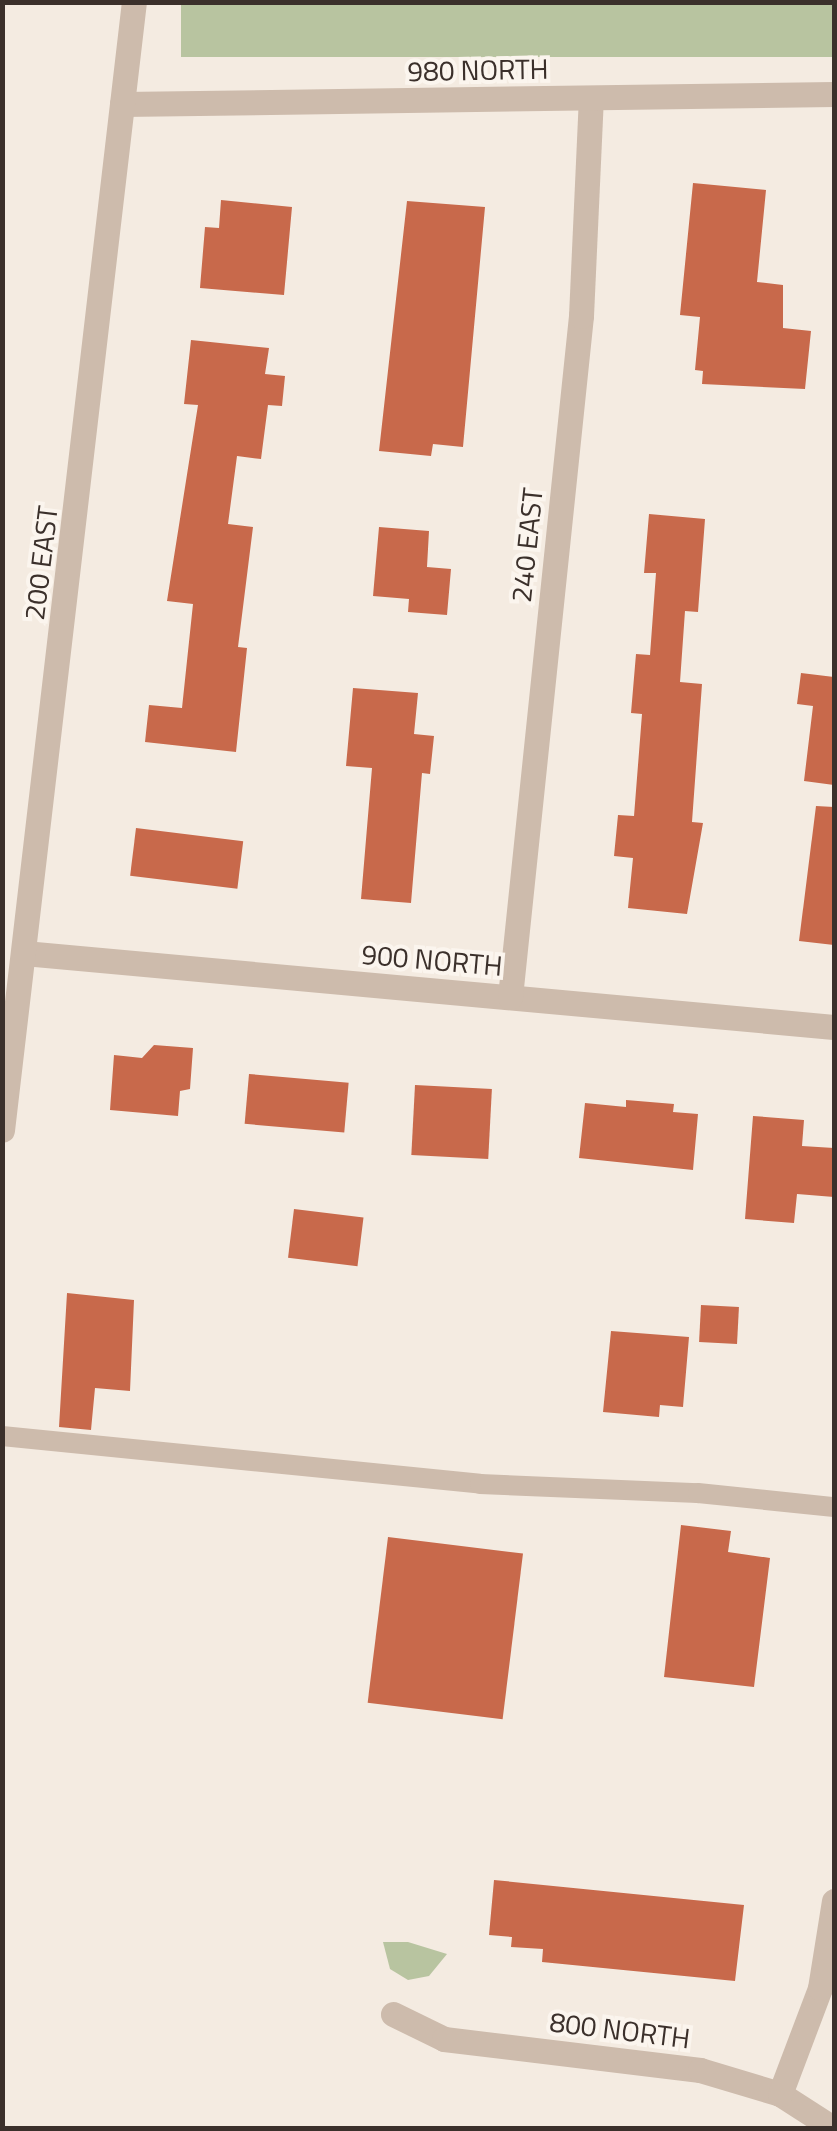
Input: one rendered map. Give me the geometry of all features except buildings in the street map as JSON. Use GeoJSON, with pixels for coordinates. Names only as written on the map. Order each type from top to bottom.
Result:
{"type":"FeatureCollection","features":[{"type":"Feature","properties":{"kind":"street","name":"200 EAST"},"geometry":{"type":"LineString","coordinates":[[2,1130],[134,2]]}},
{"type":"Feature","properties":{"kind":"street","name":"980 NORTH"},"geometry":{"type":"LineString","coordinates":[[122,104],[834,94]]}},
{"type":"Feature","properties":{"kind":"street","name":"240 EAST"},"geometry":{"type":"LineString","coordinates":[[510,997],[587,255],[591,98]]}},
{"type":"Feature","properties":{"kind":"street","name":"900 NORTH"},"geometry":{"type":"LineString","coordinates":[[24,954],[834,1027]]}},
{"type":"Feature","properties":{"kind":"street"},"geometry":{"type":"LineString","coordinates":[[780,2094],[820,1988],[834,1900]]}},
{"type":"Feature","properties":{"kind":"street","name":"800 NORTH"},"geometry":{"type":"LineString","coordinates":[[393,2014],[444,2039],[700,2070],[780,2094],[833,2128]]}},
{"type":"Feature","properties":{"kind":"lane"},"geometry":{"type":"LineString","coordinates":[[2,1436],[480,1484],[698,1493],[834,1507]]}},
{"type":"Feature","properties":{"kind":"green space"},"geometry":{"type":"Polygon","coordinates":[[[181,3],[834,3],[834,57],[181,57],[181,3]]]}},
{"type":"Feature","properties":{"kind":"green space"},"geometry":{"type":"Polygon","coordinates":[[[383,1942],[408,1942],[447,1954],[429,1976],[408,1980],[390,1969],[383,1942]]]}}]}
